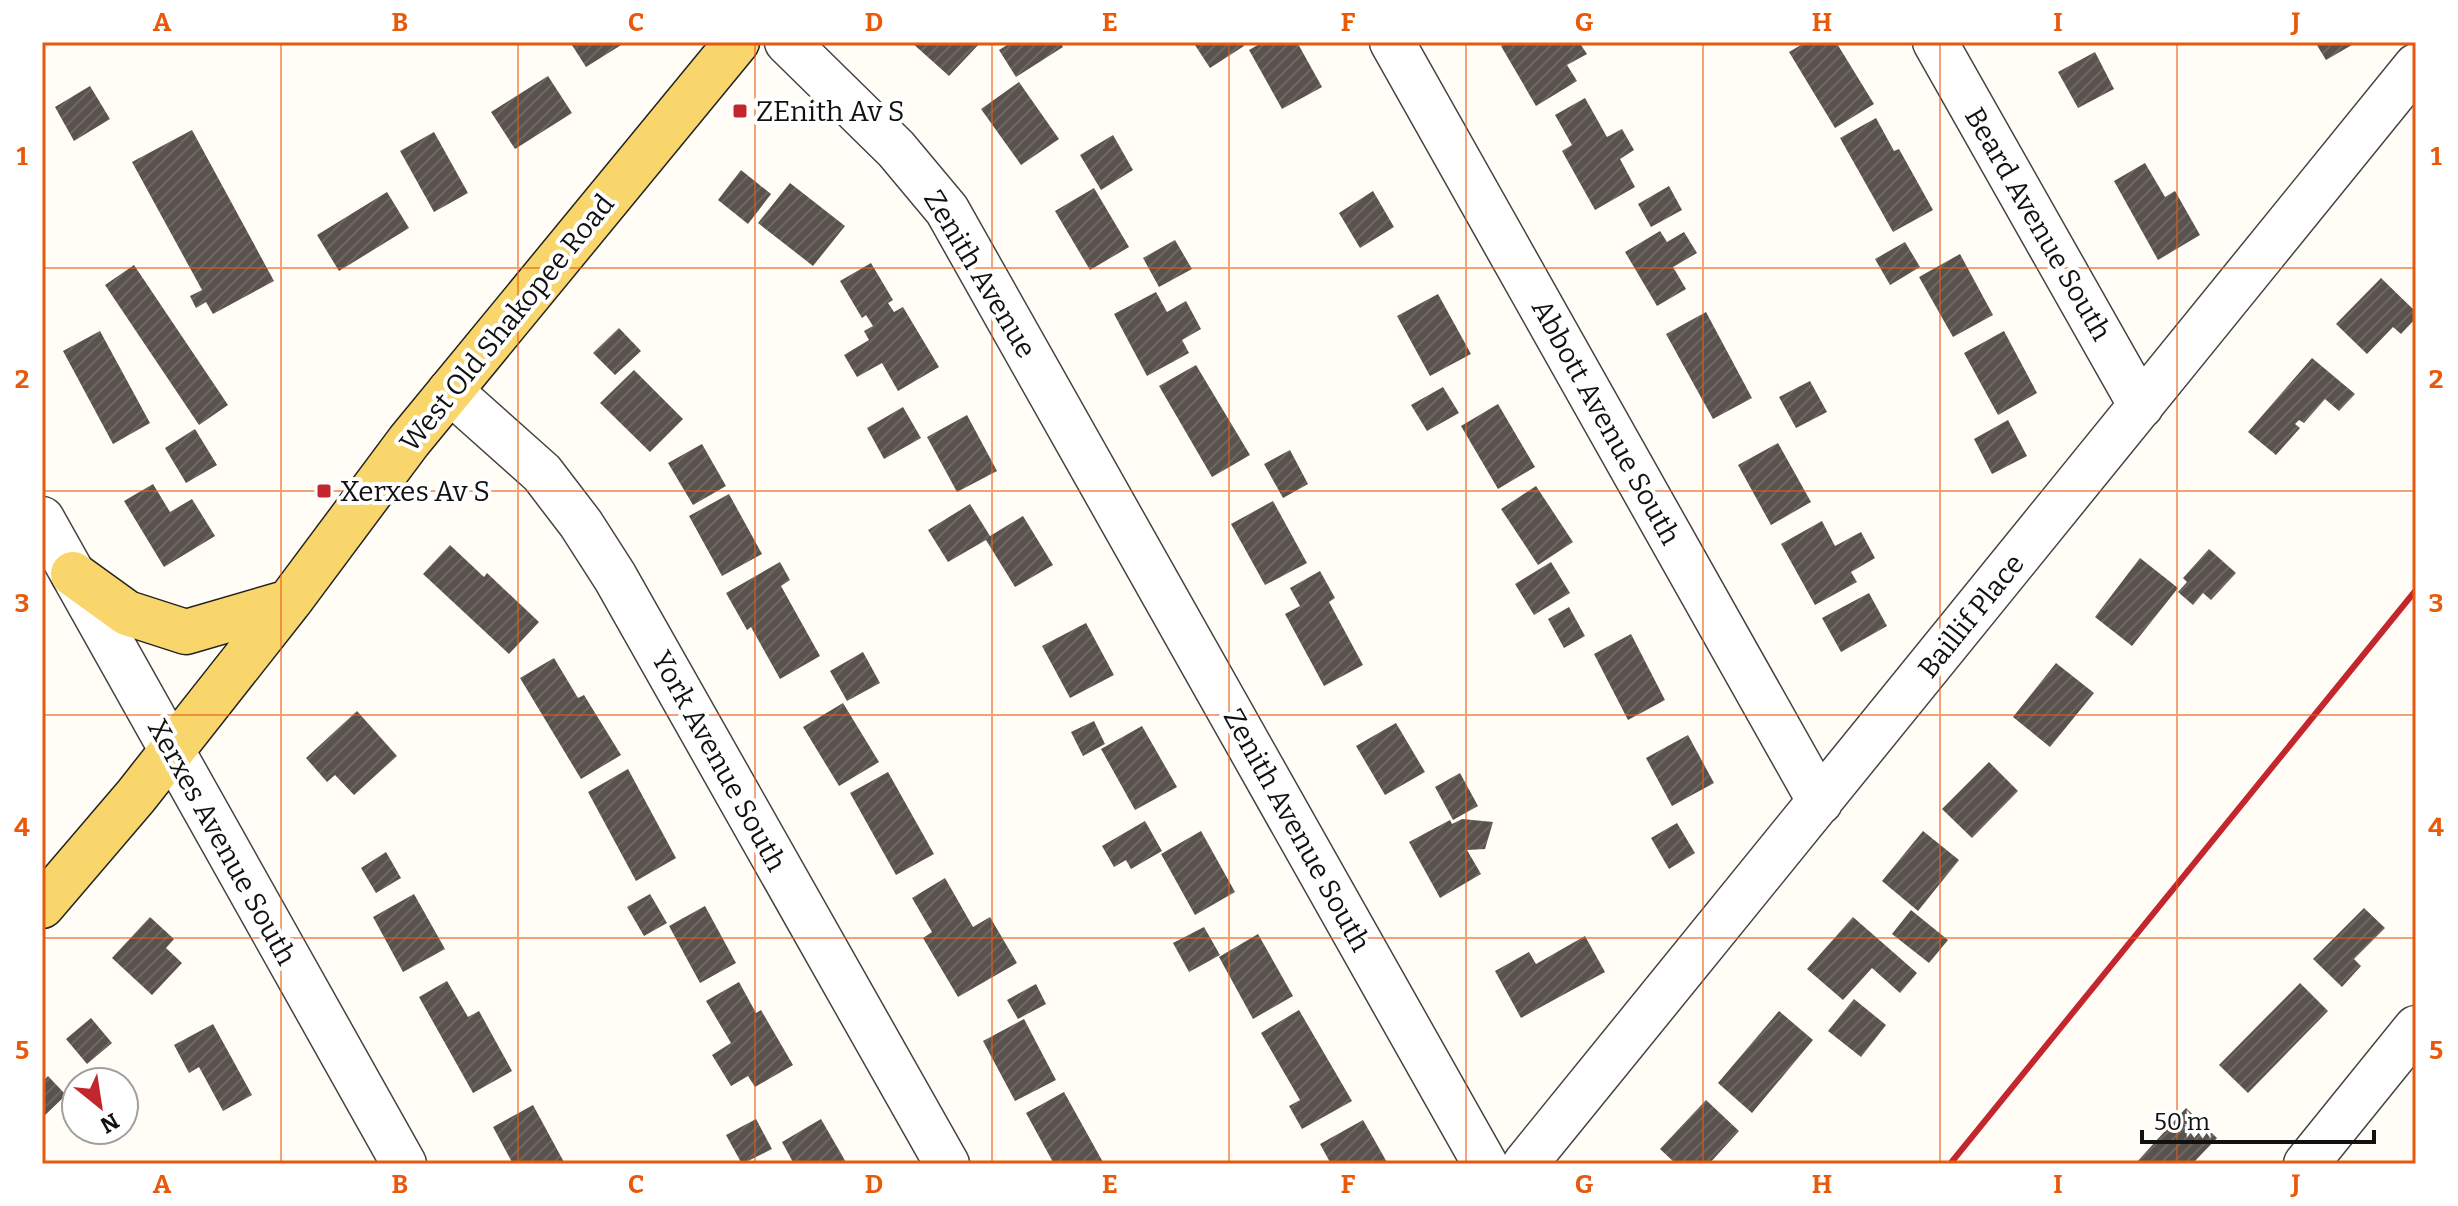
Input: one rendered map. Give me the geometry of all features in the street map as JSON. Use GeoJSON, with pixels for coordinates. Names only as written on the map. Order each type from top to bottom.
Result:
{"type":"FeatureCollection","features":[{"type":"Feature","properties":{"kind":"main road","name":"West Old Shakopee Road"},"geometry":{"type":"LineString","coordinates":[[42,906],[171,752],[289,602],[409,441],[737,42]]}},
{"type":"Feature","properties":{"kind":"main road"},"geometry":{"type":"LineString","coordinates":[[73,574],[127,613],[186,632],[289,602]]}},
{"type":"Feature","properties":{"kind":"street","name":"Zenith Avenue"},"geometry":{"type":"LineString","coordinates":[[787,42],[896,149],[947,210],[1109,496]]}},
{"type":"Feature","properties":{"kind":"street","name":"Abbott Avenue South"},"geometry":{"type":"LineString","coordinates":[[1392,42],[1820,802]]}},
{"type":"Feature","properties":{"kind":"street","name":"Beard Avenue South"},"geometry":{"type":"LineString","coordinates":[[1935,42],[2141,406]]}},
{"type":"Feature","properties":{"kind":"street","name":"Baillif Place"},"geometry":{"type":"LineString","coordinates":[[1525,1164],[2416,66]]}},
{"type":"Feature","properties":{"kind":"street","name":"York Avenue South"},"geometry":{"type":"LineString","coordinates":[[450,391],[542,473],[581,524],[615,577],[947,1164]]}},
{"type":"Feature","properties":{"kind":"street","name":"Zenith Avenue South"},"geometry":{"type":"LineString","coordinates":[[1109,496],[1485,1164]]}},
{"type":"Feature","properties":{"kind":"street","name":"Xerxes Avenue South"},"geometry":{"type":"LineString","coordinates":[[42,519],[404,1164]]}},
{"type":"Feature","properties":{"kind":"street"},"geometry":{"type":"LineString","coordinates":[[2306,1164],[2416,1028]]}},
{"type":"Feature","properties":{"kind":"building"},"geometry":{"type":"Polygon","coordinates":[[[570,42],[626,42],[586,67],[570,42]]]}},
{"type":"Feature","properties":{"kind":"building"},"geometry":{"type":"Polygon","coordinates":[[[911,42],[981,42],[949,76],[911,42]]]}},
{"type":"Feature","properties":{"kind":"building"},"geometry":{"type":"Polygon","coordinates":[[[1012,42],[1060,42],[1063,47],[1016,77],[999,50],[1012,42]]]}},
{"type":"Feature","properties":{"kind":"building"},"geometry":{"type":"Polygon","coordinates":[[[1193,42],[1242,42],[1244,46],[1210,68],[1193,42]]]}},
{"type":"Feature","properties":{"kind":"building"},"geometry":{"type":"Polygon","coordinates":[[[1263,42],[1297,42],[1322,87],[1282,109],[1249,50],[1263,42]]]}},
{"type":"Feature","properties":{"kind":"building"},"geometry":{"type":"Polygon","coordinates":[[[1507,42],[1579,42],[1587,54],[1567,65],[1577,81],[1536,106],[1501,46],[1507,42]]]}},
{"type":"Feature","properties":{"kind":"building"},"geometry":{"type":"Polygon","coordinates":[[[1806,42],[1836,42],[1874,104],[1835,128],[1789,52],[1806,42]]]}},
{"type":"Feature","properties":{"kind":"building"},"geometry":{"type":"Polygon","coordinates":[[[2315,42],[2357,42],[2326,60],[2315,42]]]}},
{"type":"Feature","properties":{"kind":"building"},"geometry":{"type":"Polygon","coordinates":[[[2095,52],[2114,89],[2078,108],[2058,72],[2095,52]]]}},
{"type":"Feature","properties":{"kind":"building"},"geometry":{"type":"Polygon","coordinates":[[[548,76],[572,113],[515,149],[491,112],[548,76]]]}},
{"type":"Feature","properties":{"kind":"building"},"geometry":{"type":"Polygon","coordinates":[[[1019,82],[1059,139],[1021,165],[981,109],[1019,82]]]}},
{"type":"Feature","properties":{"kind":"building"},"geometry":{"type":"Polygon","coordinates":[[[90,86],[110,119],[74,141],[55,107],[90,86]]]}},
{"type":"Feature","properties":{"kind":"building"},"geometry":{"type":"Polygon","coordinates":[[[1585,98],[1607,137],[1622,129],[1634,150],[1620,159],[1635,187],[1595,210],[1562,151],[1572,145],[1555,115],[1585,98]]]}},
{"type":"Feature","properties":{"kind":"building"},"geometry":{"type":"Polygon","coordinates":[[[1876,118],[1894,151],[1899,149],[1933,210],[1893,232],[1840,138],[1876,118]]]}},
{"type":"Feature","properties":{"kind":"building"},"geometry":{"type":"Polygon","coordinates":[[[192,130],[274,281],[213,314],[206,302],[196,308],[190,296],[202,290],[132,162],[192,130]]]}},
{"type":"Feature","properties":{"kind":"building"},"geometry":{"type":"Polygon","coordinates":[[[434,132],[468,193],[434,212],[400,151],[434,132]]]}},
{"type":"Feature","properties":{"kind":"building"},"geometry":{"type":"Polygon","coordinates":[[[1113,135],[1133,170],[1101,190],[1080,155],[1113,135]]]}},
{"type":"Feature","properties":{"kind":"building"},"geometry":{"type":"Polygon","coordinates":[[[2145,163],[2165,197],[2175,191],[2200,235],[2158,260],[2114,181],[2145,163]]]}},
{"type":"Feature","properties":{"kind":"building"},"geometry":{"type":"Polygon","coordinates":[[[741,170],[771,194],[748,224],[718,200],[741,170]]]}},
{"type":"Feature","properties":{"kind":"building"},"geometry":{"type":"Polygon","coordinates":[[[790,183],[845,226],[813,266],[758,223],[790,183]]]}},
{"type":"Feature","properties":{"kind":"building"},"geometry":{"type":"Polygon","coordinates":[[[1669,186],[1682,210],[1651,227],[1638,204],[1669,186]]]}},
{"type":"Feature","properties":{"kind":"building"},"geometry":{"type":"Polygon","coordinates":[[[1094,188],[1129,247],[1090,270],[1055,211],[1094,188]]]}},
{"type":"Feature","properties":{"kind":"building"},"geometry":{"type":"Polygon","coordinates":[[[1373,191],[1394,227],[1360,248],[1339,213],[1373,191]]]}},
{"type":"Feature","properties":{"kind":"building"},"geometry":{"type":"Polygon","coordinates":[[[387,192],[409,228],[339,271],[317,235],[387,192]]]}},
{"type":"Feature","properties":{"kind":"building"},"geometry":{"type":"Polygon","coordinates":[[[1660,231],[1667,242],[1684,232],[1697,253],[1673,267],[1686,289],[1657,306],[1625,252],[1660,231]]]}},
{"type":"Feature","properties":{"kind":"building"},"geometry":{"type":"Polygon","coordinates":[[[1175,240],[1192,269],[1159,287],[1143,258],[1175,240]]]}},
{"type":"Feature","properties":{"kind":"building"},"geometry":{"type":"Polygon","coordinates":[[[1905,242],[1920,267],[1890,285],[1875,259],[1905,242]]]}},
{"type":"Feature","properties":{"kind":"building"},"geometry":{"type":"Polygon","coordinates":[[[1960,254],[1993,315],[1953,337],[1919,277],[1960,254]]]}},
{"type":"Feature","properties":{"kind":"building"},"geometry":{"type":"Polygon","coordinates":[[[871,263],[893,300],[888,303],[894,312],[903,307],[939,367],[898,391],[882,363],[857,377],[844,355],[869,340],[864,331],[873,326],[866,315],[862,318],[840,281],[871,263]]]}},
{"type":"Feature","properties":{"kind":"building"},"geometry":{"type":"Polygon","coordinates":[[[134,265],[228,405],[199,425],[105,285],[134,265]]]}},
{"type":"Feature","properties":{"kind":"building"},"geometry":{"type":"Polygon","coordinates":[[[2381,278],[2416,312],[2416,318],[2401,334],[2393,327],[2367,354],[2336,324],[2381,278]]]}},
{"type":"Feature","properties":{"kind":"building"},"geometry":{"type":"Polygon","coordinates":[[[1156,292],[1167,312],[1186,301],[1201,329],[1182,340],[1189,353],[1147,376],[1114,314],[1156,292]]]}},
{"type":"Feature","properties":{"kind":"building"},"geometry":{"type":"Polygon","coordinates":[[[1438,294],[1471,354],[1430,376],[1397,316],[1438,294]]]}},
{"type":"Feature","properties":{"kind":"building"},"geometry":{"type":"Polygon","coordinates":[[[1706,312],[1752,398],[1713,419],[1666,334],[1706,312]]]}},
{"type":"Feature","properties":{"kind":"building"},"geometry":{"type":"Polygon","coordinates":[[[619,328],[641,351],[615,375],[593,353],[619,328]]]}},
{"type":"Feature","properties":{"kind":"building"},"geometry":{"type":"Polygon","coordinates":[[[100,331],[150,423],[113,444],[63,351],[100,331]]]}},
{"type":"Feature","properties":{"kind":"building"},"geometry":{"type":"Polygon","coordinates":[[[2004,331],[2037,393],[1998,415],[1964,353],[2004,331]]]}},
{"type":"Feature","properties":{"kind":"building"},"geometry":{"type":"Polygon","coordinates":[[[2312,358],[2355,394],[2339,411],[2325,399],[2304,423],[2299,420],[2295,424],[2300,428],[2276,455],[2248,432],[2312,358]]]}},
{"type":"Feature","properties":{"kind":"building"},"geometry":{"type":"Polygon","coordinates":[[[1196,365],[1250,455],[1212,477],[1159,386],[1196,365]]]}},
{"type":"Feature","properties":{"kind":"building"},"geometry":{"type":"Polygon","coordinates":[[[634,370],[683,419],[650,452],[600,403],[634,370]]]}},
{"type":"Feature","properties":{"kind":"building"},"geometry":{"type":"Polygon","coordinates":[[[1810,381],[1827,412],[1796,428],[1779,397],[1810,381]]]}},
{"type":"Feature","properties":{"kind":"building"},"geometry":{"type":"Polygon","coordinates":[[[1443,387],[1459,413],[1427,431],[1411,405],[1443,387]]]}},
{"type":"Feature","properties":{"kind":"building"},"geometry":{"type":"Polygon","coordinates":[[[1498,404],[1535,467],[1498,489],[1461,426],[1498,404]]]}},
{"type":"Feature","properties":{"kind":"building"},"geometry":{"type":"Polygon","coordinates":[[[903,407],[921,438],[884,459],[867,428],[903,407]]]}},
{"type":"Feature","properties":{"kind":"building"},"geometry":{"type":"Polygon","coordinates":[[[967,415],[997,471],[957,492],[927,437],[967,415]]]}},
{"type":"Feature","properties":{"kind":"building"},"geometry":{"type":"Polygon","coordinates":[[[2008,420],[2027,456],[1992,474],[1974,439],[2008,420]]]}},
{"type":"Feature","properties":{"kind":"building"},"geometry":{"type":"Polygon","coordinates":[[[195,429],[217,465],[186,483],[165,448],[195,429]]]}},
{"type":"Feature","properties":{"kind":"building"},"geometry":{"type":"Polygon","coordinates":[[[1778,443],[1811,502],[1771,525],[1738,465],[1778,443]]]}},
{"type":"Feature","properties":{"kind":"building"},"geometry":{"type":"Polygon","coordinates":[[[702,444],[726,486],[693,505],[668,463],[702,444]]]}},
{"type":"Feature","properties":{"kind":"building"},"geometry":{"type":"Polygon","coordinates":[[[1290,450],[1308,484],[1283,498],[1264,464],[1290,450]]]}},
{"type":"Feature","properties":{"kind":"building"},"geometry":{"type":"Polygon","coordinates":[[[153,484],[170,512],[192,499],[215,536],[164,567],[124,501],[153,484]]]}},
{"type":"Feature","properties":{"kind":"building"},"geometry":{"type":"Polygon","coordinates":[[[1536,486],[1573,542],[1538,565],[1501,509],[1536,486]]]}},
{"type":"Feature","properties":{"kind":"building"},"geometry":{"type":"Polygon","coordinates":[[[729,494],[762,554],[722,576],[689,516],[729,494]]]}},
{"type":"Feature","properties":{"kind":"building"},"geometry":{"type":"Polygon","coordinates":[[[1273,501],[1307,563],[1265,585],[1231,524],[1273,501]]]}},
{"type":"Feature","properties":{"kind":"building"},"geometry":{"type":"Polygon","coordinates":[[[970,504],[990,536],[1023,516],[1053,565],[1015,587],[986,540],[948,562],[928,530],[970,504]]]}},
{"type":"Feature","properties":{"kind":"building"},"geometry":{"type":"Polygon","coordinates":[[[1822,521],[1835,546],[1861,532],[1875,558],[1851,572],[1857,582],[1815,605],[1781,544],[1822,521]]]}},
{"type":"Feature","properties":{"kind":"building"},"geometry":{"type":"Polygon","coordinates":[[[450,545],[484,577],[487,573],[539,622],[509,654],[423,574],[450,545]]]}},
{"type":"Feature","properties":{"kind":"building"},"geometry":{"type":"Polygon","coordinates":[[[2209,549],[2236,573],[2211,600],[2203,593],[2193,605],[2178,592],[2187,582],[2183,578],[2209,549]]]}},
{"type":"Feature","properties":{"kind":"building"},"geometry":{"type":"Polygon","coordinates":[[[2140,558],[2178,588],[2132,646],[2095,617],[2140,558]]]}},
{"type":"Feature","properties":{"kind":"building"},"geometry":{"type":"Polygon","coordinates":[[[780,562],[790,580],[781,586],[820,656],[780,679],[751,627],[747,630],[726,593],[780,562]]]}},
{"type":"Feature","properties":{"kind":"building"},"geometry":{"type":"Polygon","coordinates":[[[1551,562],[1570,593],[1534,615],[1515,584],[1551,562]]]}},
{"type":"Feature","properties":{"kind":"building"},"geometry":{"type":"Polygon","coordinates":[[[1320,571],[1335,598],[1329,602],[1363,665],[1324,686],[1285,614],[1300,606],[1290,588],[1320,571]]]}},
{"type":"Feature","properties":{"kind":"building"},"geometry":{"type":"Polygon","coordinates":[[[1869,593],[1887,626],[1841,652],[1822,618],[1869,593]]]}},
{"type":"Feature","properties":{"kind":"building"},"geometry":{"type":"Polygon","coordinates":[[[1569,607],[1585,636],[1564,648],[1548,619],[1569,607]]]}},
{"type":"Feature","properties":{"kind":"building"},"geometry":{"type":"Polygon","coordinates":[[[1086,623],[1114,675],[1070,698],[1042,646],[1086,623]]]}},
{"type":"Feature","properties":{"kind":"building"},"geometry":{"type":"Polygon","coordinates":[[[1631,634],[1665,700],[1628,720],[1594,654],[1631,634]]]}},
{"type":"Feature","properties":{"kind":"building"},"geometry":{"type":"Polygon","coordinates":[[[863,652],[880,683],[847,701],[830,671],[863,652]]]}},
{"type":"Feature","properties":{"kind":"building"},"geometry":{"type":"Polygon","coordinates":[[[554,658],[578,698],[584,695],[621,755],[581,779],[520,678],[554,658]]]}},
{"type":"Feature","properties":{"kind":"building"},"geometry":{"type":"Polygon","coordinates":[[[2056,663],[2094,693],[2050,747],[2013,717],[2056,663]]]}},
{"type":"Feature","properties":{"kind":"building"},"geometry":{"type":"Polygon","coordinates":[[[843,703],[879,762],[839,786],[803,727],[843,703]]]}},
{"type":"Feature","properties":{"kind":"building"},"geometry":{"type":"Polygon","coordinates":[[[357,711],[397,756],[354,795],[335,775],[327,782],[306,758],[357,711]]]}},
{"type":"Feature","properties":{"kind":"building"},"geometry":{"type":"Polygon","coordinates":[[[1094,721],[1105,744],[1083,756],[1071,732],[1094,721]]]}},
{"type":"Feature","properties":{"kind":"building"},"geometry":{"type":"Polygon","coordinates":[[[1396,723],[1425,772],[1385,795],[1356,746],[1396,723]]]}},
{"type":"Feature","properties":{"kind":"building"},"geometry":{"type":"Polygon","coordinates":[[[1142,726],[1177,787],[1135,810],[1101,749],[1142,726]]]}},
{"type":"Feature","properties":{"kind":"building"},"geometry":{"type":"Polygon","coordinates":[[[1688,735],[1714,783],[1672,806],[1646,758],[1688,735]]]}},
{"type":"Feature","properties":{"kind":"building"},"geometry":{"type":"Polygon","coordinates":[[[1989,762],[2018,791],[1972,838],[1942,809],[1989,762]]]}},
{"type":"Feature","properties":{"kind":"building"},"geometry":{"type":"Polygon","coordinates":[[[628,769],[676,858],[636,881],[588,792],[628,769]]]}},
{"type":"Feature","properties":{"kind":"building"},"geometry":{"type":"Polygon","coordinates":[[[888,772],[934,854],[896,875],[850,793],[888,772]]]}},
{"type":"Feature","properties":{"kind":"building"},"geometry":{"type":"Polygon","coordinates":[[[1460,773],[1478,806],[1453,820],[1435,787],[1460,773]]]}},
{"type":"Feature","properties":{"kind":"building"},"geometry":{"type":"Polygon","coordinates":[[[1462,819],[1493,822],[1485,849],[1467,850],[1481,874],[1440,898],[1409,842],[1450,820],[1452,824],[1462,819]]]}},
{"type":"Feature","properties":{"kind":"building"},"geometry":{"type":"Polygon","coordinates":[[[1145,821],[1162,851],[1131,869],[1126,860],[1114,867],[1102,846],[1145,821]]]}},
{"type":"Feature","properties":{"kind":"building"},"geometry":{"type":"Polygon","coordinates":[[[1677,823],[1695,853],[1669,869],[1651,838],[1677,823]]]}},
{"type":"Feature","properties":{"kind":"building"},"geometry":{"type":"Polygon","coordinates":[[[1201,831],[1235,892],[1195,915],[1161,854],[1201,831]]]}},
{"type":"Feature","properties":{"kind":"building"},"geometry":{"type":"Polygon","coordinates":[[[1923,831],[1959,860],[1918,911],[1882,881],[1923,831]]]}},
{"type":"Feature","properties":{"kind":"building"},"geometry":{"type":"Polygon","coordinates":[[[386,852],[401,878],[376,893],[361,868],[386,852]]]}},
{"type":"Feature","properties":{"kind":"building"},"geometry":{"type":"Polygon","coordinates":[[[945,878],[973,927],[990,917],[1017,963],[958,997],[923,938],[932,932],[912,898],[945,878]]]}},
{"type":"Feature","properties":{"kind":"building"},"geometry":{"type":"Polygon","coordinates":[[[414,894],[445,949],[403,972],[373,917],[414,894]]]}},
{"type":"Feature","properties":{"kind":"building"},"geometry":{"type":"Polygon","coordinates":[[[650,894],[667,923],[644,936],[627,907],[650,894]]]}},
{"type":"Feature","properties":{"kind":"building"},"geometry":{"type":"Polygon","coordinates":[[[705,906],[736,963],[700,983],[669,926],[705,906]]]}},
{"type":"Feature","properties":{"kind":"building"},"geometry":{"type":"Polygon","coordinates":[[[2364,908],[2385,928],[2354,959],[2361,966],[2342,987],[2313,959],[2364,908]]]}},
{"type":"Feature","properties":{"kind":"building"},"geometry":{"type":"Polygon","coordinates":[[[1911,910],[1948,940],[1929,963],[1892,934],[1911,910]]]}},
{"type":"Feature","properties":{"kind":"building"},"geometry":{"type":"Polygon","coordinates":[[[150,917],[174,939],[166,948],[182,963],[152,995],[112,958],[150,917]]]}},
{"type":"Feature","properties":{"kind":"building"},"geometry":{"type":"Polygon","coordinates":[[[1853,917],[1917,973],[1900,993],[1872,968],[1843,1000],[1807,969],[1853,917]]]}},
{"type":"Feature","properties":{"kind":"building"},"geometry":{"type":"Polygon","coordinates":[[[1204,927],[1220,955],[1189,972],[1173,943],[1204,927]]]}},
{"type":"Feature","properties":{"kind":"building"},"geometry":{"type":"Polygon","coordinates":[[[1258,934],[1293,996],[1253,1019],[1219,957],[1258,934]]]}},
{"type":"Feature","properties":{"kind":"building"},"geometry":{"type":"Polygon","coordinates":[[[1585,936],[1605,972],[1521,1018],[1495,971],[1529,952],[1536,964],[1585,936]]]}},
{"type":"Feature","properties":{"kind":"building"},"geometry":{"type":"Polygon","coordinates":[[[447,981],[468,1017],[479,1011],[512,1071],[473,1093],[419,997],[447,981]]]}},
{"type":"Feature","properties":{"kind":"building"},"geometry":{"type":"Polygon","coordinates":[[[739,982],[756,1013],[761,1010],[793,1065],[755,1087],[748,1076],[731,1086],[712,1055],[731,1043],[706,1001],[739,982]]]}},
{"type":"Feature","properties":{"kind":"building"},"geometry":{"type":"Polygon","coordinates":[[[2300,983],[2328,1011],[2248,1093],[2219,1065],[2300,983]]]}},
{"type":"Feature","properties":{"kind":"building"},"geometry":{"type":"Polygon","coordinates":[[[1036,984],[1046,1004],[1018,1019],[1007,1000],[1036,984]]]}},
{"type":"Feature","properties":{"kind":"building"},"geometry":{"type":"Polygon","coordinates":[[[1854,999],[1886,1025],[1861,1057],[1828,1031],[1854,999]]]}},
{"type":"Feature","properties":{"kind":"building"},"geometry":{"type":"Polygon","coordinates":[[[1299,1010],[1352,1101],[1302,1129],[1289,1106],[1300,1100],[1261,1033],[1299,1010]]]}},
{"type":"Feature","properties":{"kind":"building"},"geometry":{"type":"Polygon","coordinates":[[[1779,1011],[1813,1040],[1752,1113],[1718,1083],[1779,1011]]]}},
{"type":"Feature","properties":{"kind":"building"},"geometry":{"type":"Polygon","coordinates":[[[91,1018],[112,1043],[87,1064],[66,1039],[91,1018]]]}},
{"type":"Feature","properties":{"kind":"building"},"geometry":{"type":"Polygon","coordinates":[[[1024,1019],[1056,1080],[1015,1101],[983,1041],[1024,1019]]]}},
{"type":"Feature","properties":{"kind":"building"},"geometry":{"type":"Polygon","coordinates":[[[213,1024],[252,1095],[223,1111],[199,1067],[189,1073],[174,1045],[213,1024]]]}},
{"type":"Feature","properties":{"kind":"building"},"geometry":{"type":"Polygon","coordinates":[[[48,1076],[60,1089],[60,1101],[42,1118],[42,1082],[48,1076]]]}},
{"type":"Feature","properties":{"kind":"building"},"geometry":{"type":"Polygon","coordinates":[[[1064,1092],[1104,1164],[1054,1164],[1026,1113],[1064,1092]]]}},
{"type":"Feature","properties":{"kind":"building"},"geometry":{"type":"Polygon","coordinates":[[[1706,1100],[1739,1131],[1709,1164],[1676,1164],[1660,1149],[1706,1100]]]}},
{"type":"Feature","properties":{"kind":"building"},"geometry":{"type":"Polygon","coordinates":[[[533,1105],[565,1164],[513,1164],[493,1127],[533,1105]]]}},
{"type":"Feature","properties":{"kind":"building"},"geometry":{"type":"Polygon","coordinates":[[[2186,1108],[2217,1138],[2194,1162],[2196,1164],[2135,1164],[2186,1108]]]}},
{"type":"Feature","properties":{"kind":"building"},"geometry":{"type":"Polygon","coordinates":[[[756,1119],[772,1149],[742,1164],[726,1135],[756,1119]]]}},
{"type":"Feature","properties":{"kind":"building"},"geometry":{"type":"Polygon","coordinates":[[[821,1119],[847,1164],[794,1164],[782,1142],[821,1119]]]}},
{"type":"Feature","properties":{"kind":"building"},"geometry":{"type":"Polygon","coordinates":[[[1363,1120],[1388,1164],[1331,1164],[1320,1144],[1363,1120]]]}},
{"type":"Feature","properties":{"kind":"railway"},"geometry":{"type":"LineString","coordinates":[[1950,1164],[2416,590]]}},
{"type":"Feature","properties":{"kind":"place","name":"ZEnith Av S"},"geometry":{"type":"Point","coordinates":[740,111]}},
{"type":"Feature","properties":{"kind":"place","name":"Xerxes Av S"},"geometry":{"type":"Point","coordinates":[324,491]}}]}
